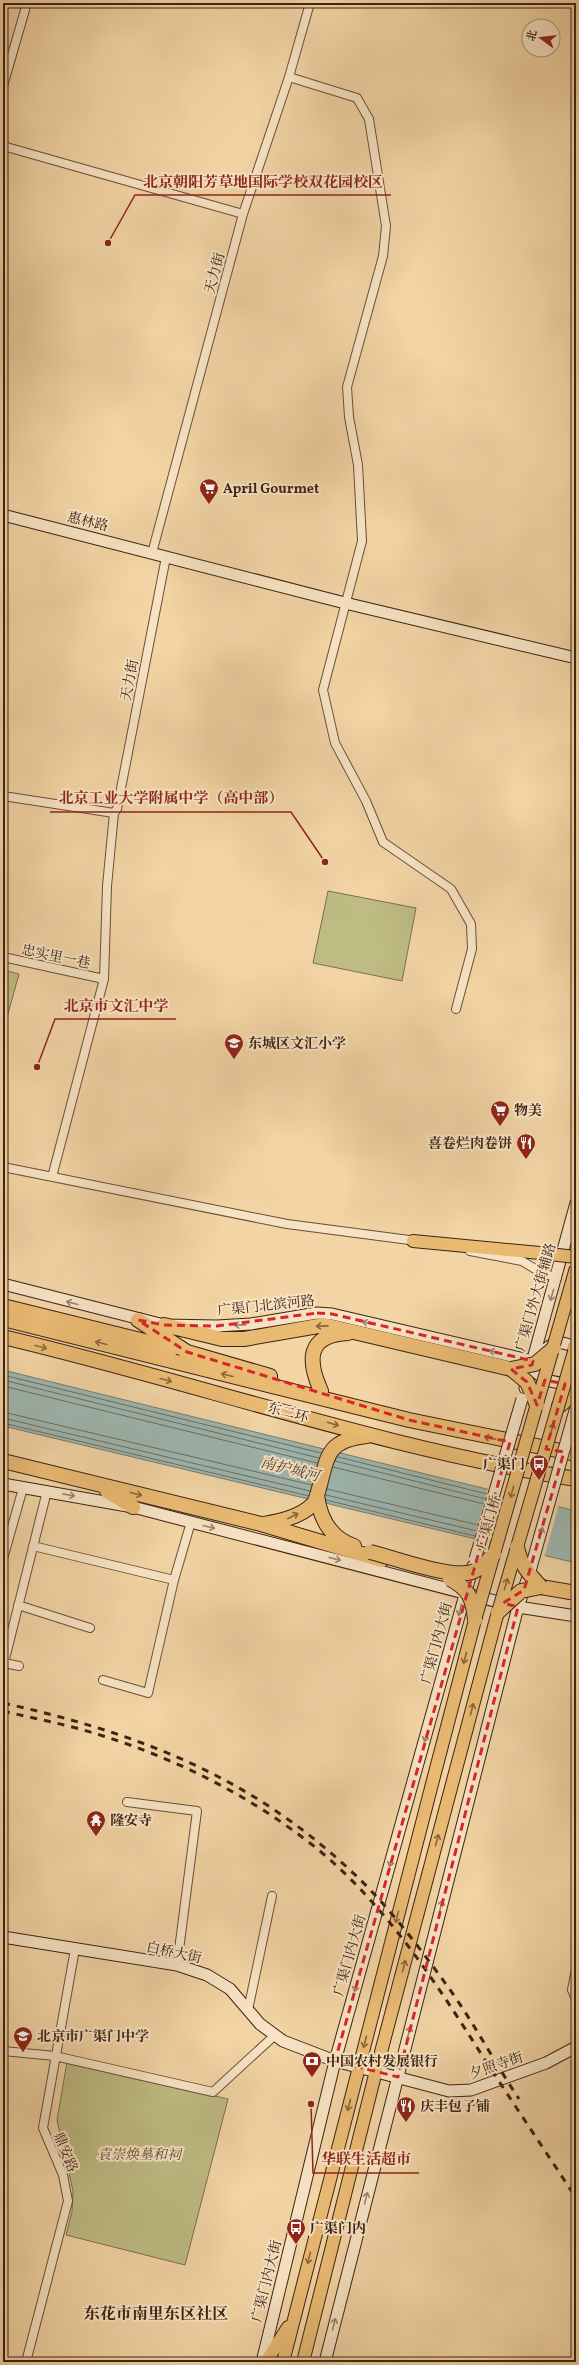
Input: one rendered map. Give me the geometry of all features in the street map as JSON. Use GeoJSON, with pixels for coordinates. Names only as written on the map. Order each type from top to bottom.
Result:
{"type":"FeatureCollection","features":[{"type":"Feature","properties":{"kind":"highway"},"geometry":{"type":"LineString","coordinates":[[3,1306],[136,1338],[187,1352],[321,1391],[409,1420]]}},
{"type":"Feature","properties":{"kind":"highway","name":"东二环"},"geometry":{"type":"LineString","coordinates":[[3,1319],[409,1420],[576,1454]]}},
{"type":"Feature","properties":{"kind":"highway"},"geometry":{"type":"LineString","coordinates":[[138,1320],[187,1352]]}},
{"type":"Feature","properties":{"kind":"highway"},"geometry":{"type":"LineString","coordinates":[[164,1325],[222,1339],[276,1335],[324,1325],[361,1332],[511,1369],[527,1382],[538,1405]]}},
{"type":"Feature","properties":{"kind":"highway"},"geometry":{"type":"LineString","coordinates":[[321,1391],[313,1375],[311,1361],[314,1349],[320,1342],[333,1335],[361,1332]]}},
{"type":"Feature","properties":{"kind":"highway","name":"东二环"},"geometry":{"type":"LineString","coordinates":[[3,1337],[372,1435],[527,1470],[576,1479]]}},
{"type":"Feature","properties":{"kind":"highway"},"geometry":{"type":"LineString","coordinates":[[511,1369],[535,1364],[554,1348]]}},
{"type":"Feature","properties":{"kind":"highway"},"geometry":{"type":"LineString","coordinates":[[559,1406],[576,1392]]}},
{"type":"Feature","properties":{"kind":"highway"},"geometry":{"type":"LineString","coordinates":[[261,1524],[281,1521],[312,1505],[317,1495],[328,1454],[340,1442],[351,1438],[372,1435]]}},
{"type":"Feature","properties":{"kind":"highway"},"geometry":{"type":"LineString","coordinates":[[3,1461],[47,1473],[261,1524],[450,1579],[468,1591],[474,1602],[475,1620]]}},
{"type":"Feature","properties":{"kind":"highway"},"geometry":{"type":"LineString","coordinates":[[3,1471],[47,1473]]}},
{"type":"Feature","properties":{"kind":"highway"},"geometry":{"type":"LineString","coordinates":[[98,1485],[133,1507]]}},
{"type":"Feature","properties":{"kind":"highway"},"geometry":{"type":"LineString","coordinates":[[317,1495],[319,1510],[324,1524],[346,1544],[451,1573],[468,1573],[482,1567],[494,1554]]}},
{"type":"Feature","properties":{"kind":"highway"},"geometry":{"type":"LineString","coordinates":[[517,1546],[519,1559],[524,1568],[541,1587]]}},
{"type":"Feature","properties":{"kind":"highway"},"geometry":{"type":"LineString","coordinates":[[498,1612],[521,1591],[541,1587],[576,1593]]}},
{"type":"Feature","properties":{"kind":"main road"},"geometry":{"type":"LineString","coordinates":[[413,1241],[576,1257]]}},
{"type":"Feature","properties":{"kind":"main road","name":"广渠门桥"},"geometry":{"type":"LineString","coordinates":[[358,2067],[475,1620],[538,1405],[576,1268]]}},
{"type":"Feature","properties":{"kind":"main road"},"geometry":{"type":"LineString","coordinates":[[303,2362],[376,2071],[498,1612],[576,1348]]}},
{"type":"Feature","properties":{"kind":"main road"},"geometry":{"type":"LineString","coordinates":[[283,2362],[358,2067]]}},
{"type":"Feature","properties":{"kind":"main road"},"geometry":{"type":"LineString","coordinates":[[266,2362],[294,2318]]}},
{"type":"Feature","properties":{"kind":"main road"},"geometry":{"type":"LineString","coordinates":[[312,2330],[313,2362]]}},
{"type":"Feature","properties":{"kind":"street"},"geometry":{"type":"LineString","coordinates":[[3,86],[27,3]]}},
{"type":"Feature","properties":{"kind":"street","name":"天力街"},"geometry":{"type":"LineString","coordinates":[[152,553],[244,214],[289,77],[310,3]]}},
{"type":"Feature","properties":{"kind":"street"},"geometry":{"type":"LineString","coordinates":[[289,77],[357,98],[369,119],[386,226],[383,256],[346,387],[349,417],[358,465],[362,541],[323,690],[335,743],[366,801],[384,842],[451,890],[470,924],[472,949],[456,1009]]}},
{"type":"Feature","properties":{"kind":"street"},"geometry":{"type":"LineString","coordinates":[[3,146],[244,214]]}},
{"type":"Feature","properties":{"kind":"street","name":"惠林路"},"geometry":{"type":"LineString","coordinates":[[3,515],[345,603],[576,658]]}},
{"type":"Feature","properties":{"kind":"street","name":"天力街"},"geometry":{"type":"LineString","coordinates":[[52,1177],[104,979],[107,886],[116,811],[166,557]]}},
{"type":"Feature","properties":{"kind":"street"},"geometry":{"type":"LineString","coordinates":[[3,796],[116,811]]}},
{"type":"Feature","properties":{"kind":"street","name":"忠实里一巷"},"geometry":{"type":"LineString","coordinates":[[3,957],[104,979]]}},
{"type":"Feature","properties":{"kind":"street"},"geometry":{"type":"LineString","coordinates":[[3,1167],[287,1224],[413,1241],[522,1261],[540,1272],[557,1278]]}},
{"type":"Feature","properties":{"kind":"street","name":"广渠门外大街辅路"},"geometry":{"type":"LineString","coordinates":[[522,1399],[557,1278],[576,1203]]}},
{"type":"Feature","properties":{"kind":"street","name":"广渠门北滨河路"},"geometry":{"type":"LineString","coordinates":[[3,1284],[138,1320],[164,1325],[224,1326],[251,1324],[317,1313],[332,1314],[532,1364]]}},
{"type":"Feature","properties":{"kind":"street"},"geometry":{"type":"LineString","coordinates":[[576,1348],[559,1342],[549,1345],[532,1364],[540,1377],[548,1381],[561,1384],[576,1382]]}},
{"type":"Feature","properties":{"kind":"street","name":"广渠门桥"},"geometry":{"type":"LineString","coordinates":[[475,1559],[522,1399]]}},
{"type":"Feature","properties":{"kind":"street"},"geometry":{"type":"LineString","coordinates":[[325,2362],[518,1607],[530,1571],[576,1407]]}},
{"type":"Feature","properties":{"kind":"street"},"geometry":{"type":"LineString","coordinates":[[3,1484],[133,1507],[518,1607],[576,1616]]}},
{"type":"Feature","properties":{"kind":"street"},"geometry":{"type":"LineString","coordinates":[[3,1559],[23,1488]]}},
{"type":"Feature","properties":{"kind":"street"},"geometry":{"type":"LineString","coordinates":[[19,1666],[4,1663],[47,1491]]}},
{"type":"Feature","properties":{"kind":"street"},"geometry":{"type":"LineString","coordinates":[[103,1680],[148,1692],[174,1580],[191,1522]]}},
{"type":"Feature","properties":{"kind":"street"},"geometry":{"type":"LineString","coordinates":[[33,1546],[174,1580]]}},
{"type":"Feature","properties":{"kind":"street","name":"广渠门内大街"},"geometry":{"type":"LineString","coordinates":[[262,2362],[335,2061],[475,1559]]}},
{"type":"Feature","properties":{"kind":"street"},"geometry":{"type":"LineString","coordinates":[[18,1605],[90,1628]]}},
{"type":"Feature","properties":{"kind":"street"},"geometry":{"type":"LineString","coordinates":[[127,1802],[197,1811],[177,1965]]}},
{"type":"Feature","properties":{"kind":"street"},"geometry":{"type":"LineString","coordinates":[[248,2010],[272,1896]]}},
{"type":"Feature","properties":{"kind":"street","name":"白桥大街"},"geometry":{"type":"LineString","coordinates":[[3,1937],[177,1965],[207,1975],[230,1989],[260,2024],[274,2036],[294,2046],[335,2061],[376,2071]]}},
{"type":"Feature","properties":{"kind":"street","name":"鼎安路"},"geometry":{"type":"LineString","coordinates":[[26,2362],[68,2201],[63,2175],[43,2128],[75,1949]]}},
{"type":"Feature","properties":{"kind":"street"},"geometry":{"type":"LineString","coordinates":[[576,1969],[572,1990],[576,1999]]}},
{"type":"Feature","properties":{"kind":"street"},"geometry":{"type":"LineString","coordinates":[[3,2051],[55,2056],[213,2092],[274,2036]]}},
{"type":"Feature","properties":{"kind":"street","name":"夕照寺街"},"geometry":{"type":"LineString","coordinates":[[376,2071],[449,2091],[471,2090],[546,2063],[576,2047]]}},
{"type":"Feature","properties":{"kind":"highlighted area"},"geometry":{"type":"Polygon","coordinates":[[[317,1313],[332,1314],[533,1361],[532,1365],[511,1369],[527,1382],[537,1405],[545,1380],[565,1384],[546,1449],[564,1452],[524,1590],[503,1603],[518,1607],[398,2077],[335,2061],[510,1442],[409,1420],[187,1352],[138,1320],[164,1325],[217,1326],[317,1313]]]}},
{"type":"Feature","properties":{"kind":"green space"},"geometry":{"type":"Polygon","coordinates":[[[328,891],[416,908],[402,981],[313,963],[328,891]]]}},
{"type":"Feature","properties":{"kind":"green space"},"geometry":{"type":"Polygon","coordinates":[[[3,970],[19,974],[6,1021],[3,1020],[3,970]]]}},
{"type":"Feature","properties":{"kind":"green space","name":"袁崇焕墓和祠"},"geometry":{"type":"Polygon","coordinates":[[[67,2062],[228,2099],[185,2265],[66,2235],[72,2212],[73,2191],[57,2120],[67,2062]]]}},
{"type":"Feature","properties":{"kind":"water","name":"南护城河"},"geometry":{"type":"Polygon","coordinates":[[[3,1370],[576,1511],[576,1563],[3,1426],[3,1370]]]}},
{"type":"Feature","properties":{"kind":"pier"},"geometry":{"type":"Polygon","coordinates":[[[488,1488],[559,1505],[544,1558],[473,1541],[488,1488]]]}},
{"type":"Feature","properties":{"kind":"railway"},"geometry":{"type":"LineString","coordinates":[[3,1703],[99,1728],[145,1744],[188,1762],[231,1783],[272,1808],[311,1837],[364,1883],[390,1911],[414,1941],[458,2001],[519,2099]]}},
{"type":"Feature","properties":{"kind":"railway"},"geometry":{"type":"LineString","coordinates":[[3,1711],[80,1729],[166,1759],[221,1785],[247,1800],[298,1834],[327,1857],[354,1882],[379,1909],[424,1968],[576,2198]]}},
{"type":"Feature","properties":{"kind":"place","name":"北京朝阳芳草地国际学校双花园校区"},"geometry":{"type":"Point","coordinates":[108,243]}},
{"type":"Feature","properties":{"kind":"place","name":"April Gourmet"},"geometry":{"type":"Point","coordinates":[209,505]}},
{"type":"Feature","properties":{"kind":"place","name":"北京工业大学附属中学（高中部）"},"geometry":{"type":"Point","coordinates":[325,862]}},
{"type":"Feature","properties":{"kind":"place","name":"东城区文汇小学"},"geometry":{"type":"Point","coordinates":[234,1060]}},
{"type":"Feature","properties":{"kind":"place","name":"北京市文汇中学"},"geometry":{"type":"Point","coordinates":[37,1067]}},
{"type":"Feature","properties":{"kind":"place","name":"物美"},"geometry":{"type":"Point","coordinates":[500,1127]}},
{"type":"Feature","properties":{"kind":"place","name":"喜卷烂肉卷饼"},"geometry":{"type":"Point","coordinates":[526,1160]}},
{"type":"Feature","properties":{"kind":"place","name":"广渠门"},"geometry":{"type":"Point","coordinates":[539,1481]}},
{"type":"Feature","properties":{"kind":"place","name":"隆安寺"},"geometry":{"type":"Point","coordinates":[96,1837]}},
{"type":"Feature","properties":{"kind":"place","name":"北京市广渠门中学"},"geometry":{"type":"Point","coordinates":[23,2053]}},
{"type":"Feature","properties":{"kind":"place","name":"中国农村发展银行"},"geometry":{"type":"Point","coordinates":[312,2078]}},
{"type":"Feature","properties":{"kind":"place","name":"华联生活超市"},"geometry":{"type":"Point","coordinates":[311,2104]}},
{"type":"Feature","properties":{"kind":"place","name":"庆丰包子铺"},"geometry":{"type":"Point","coordinates":[406,2123]}},
{"type":"Feature","properties":{"kind":"place","name":"广渠门内"},"geometry":{"type":"Point","coordinates":[296,2245]}},
{"type":"Feature","properties":{"kind":"district","name":"东花市南里东区社区"},"geometry":{"type":"Point","coordinates":[156,2313]}}]}
